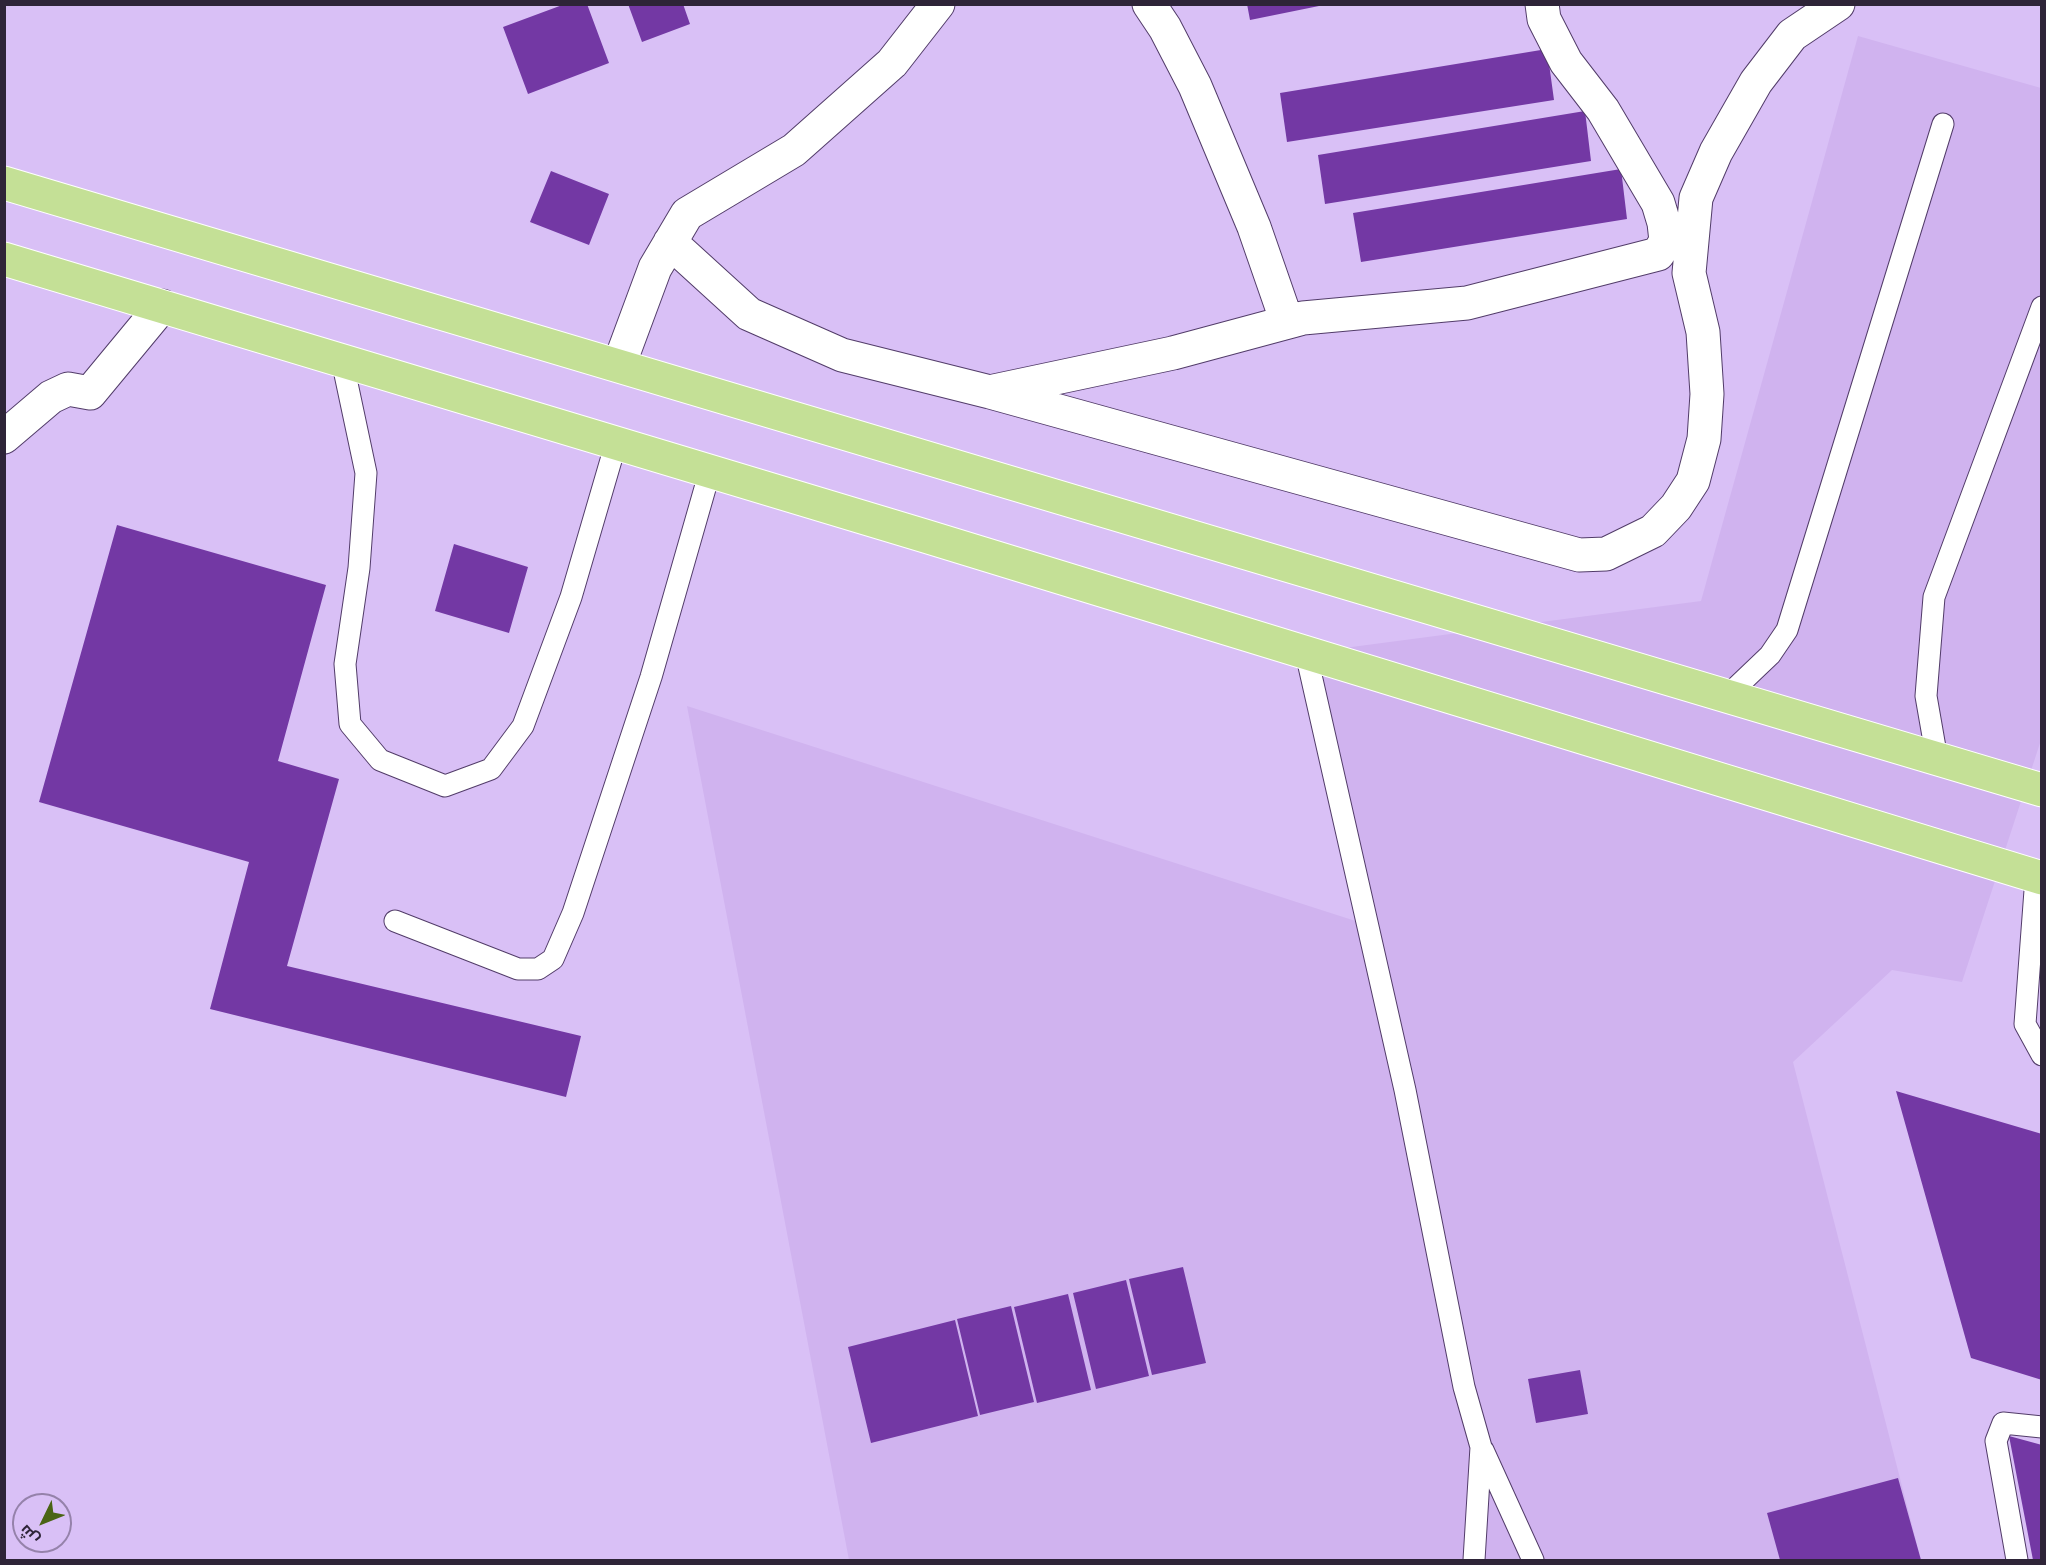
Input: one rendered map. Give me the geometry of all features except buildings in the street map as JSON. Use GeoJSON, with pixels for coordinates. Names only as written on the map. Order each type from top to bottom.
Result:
{"type":"FeatureCollection","features":[{"type":"Feature","properties":{"kind":"highway"},"geometry":{"type":"LineString","coordinates":[[4,183],[2042,790]]}},
{"type":"Feature","properties":{"kind":"highway"},"geometry":{"type":"LineString","coordinates":[[4,259],[710,471],[2039,878]]}},
{"type":"Feature","properties":{"kind":"street"},"geometry":{"type":"LineString","coordinates":[[619,365],[655,268],[687,214],[794,150],[892,63],[938,4]]}},
{"type":"Feature","properties":{"kind":"street"},"geometry":{"type":"LineString","coordinates":[[1149,4],[1165,28],[1195,86],[1254,227],[1287,322]]}},
{"type":"Feature","properties":{"kind":"street"},"geometry":{"type":"LineString","coordinates":[[990,392],[1173,353],[1303,318],[1467,303],[1658,254],[1666,241],[1658,203],[1603,110],[1566,62],[1544,19],[1542,4]]}},
{"type":"Feature","properties":{"kind":"street"},"geometry":{"type":"LineString","coordinates":[[670,242],[749,314],[842,355],[990,392],[1579,555],[1606,554],[1653,531],[1676,507],[1693,481],[1704,439],[1707,394],[1703,332],[1689,273],[1696,198],[1716,152],[1756,82],[1792,34],[1838,4]]}},
{"type":"Feature","properties":{"kind":"street"},"geometry":{"type":"LineString","coordinates":[[4,437],[51,397],[68,389],[90,393],[162,306]]}},
{"type":"Feature","properties":{"kind":"lane"},"geometry":{"type":"LineString","coordinates":[[1726,696],[1770,655],[1787,630],[1944,124]]}},
{"type":"Feature","properties":{"kind":"lane"},"geometry":{"type":"LineString","coordinates":[[1937,759],[1926,696],[1935,597],[2042,307]]}},
{"type":"Feature","properties":{"kind":"lane"},"geometry":{"type":"LineString","coordinates":[[342,360],[366,473],[359,568],[345,664],[350,724],[380,760],[445,786],[491,769],[523,726],[572,597],[616,443]]}},
{"type":"Feature","properties":{"kind":"lane"},"geometry":{"type":"LineString","coordinates":[[395,921],[518,969],[538,969],[554,959],[573,913],[651,677],[710,471]]}},
{"type":"Feature","properties":{"kind":"lane"},"geometry":{"type":"LineString","coordinates":[[1306,653],[1406,1090],[1464,1387],[1481,1447],[1533,1560]]}},
{"type":"Feature","properties":{"kind":"lane"},"geometry":{"type":"LineString","coordinates":[[2039,878],[2025,1024],[2042,1055]]}},
{"type":"Feature","properties":{"kind":"lane"},"geometry":{"type":"LineString","coordinates":[[2017,1560],[1996,1440],[2003,1423],[2042,1427]]}},
{"type":"Feature","properties":{"kind":"lane"},"geometry":{"type":"LineString","coordinates":[[1474,1560],[1481,1447]]}},
{"type":"Feature","properties":{"kind":"shaded area"},"geometry":{"type":"Polygon","coordinates":[[[1858,36],[2041,88],[2041,740],[1962,982],[1892,970],[1793,1062],[1921,1560],[849,1560],[687,706],[1368,925],[1306,653],[1701,601],[1858,36]]]}}]}
